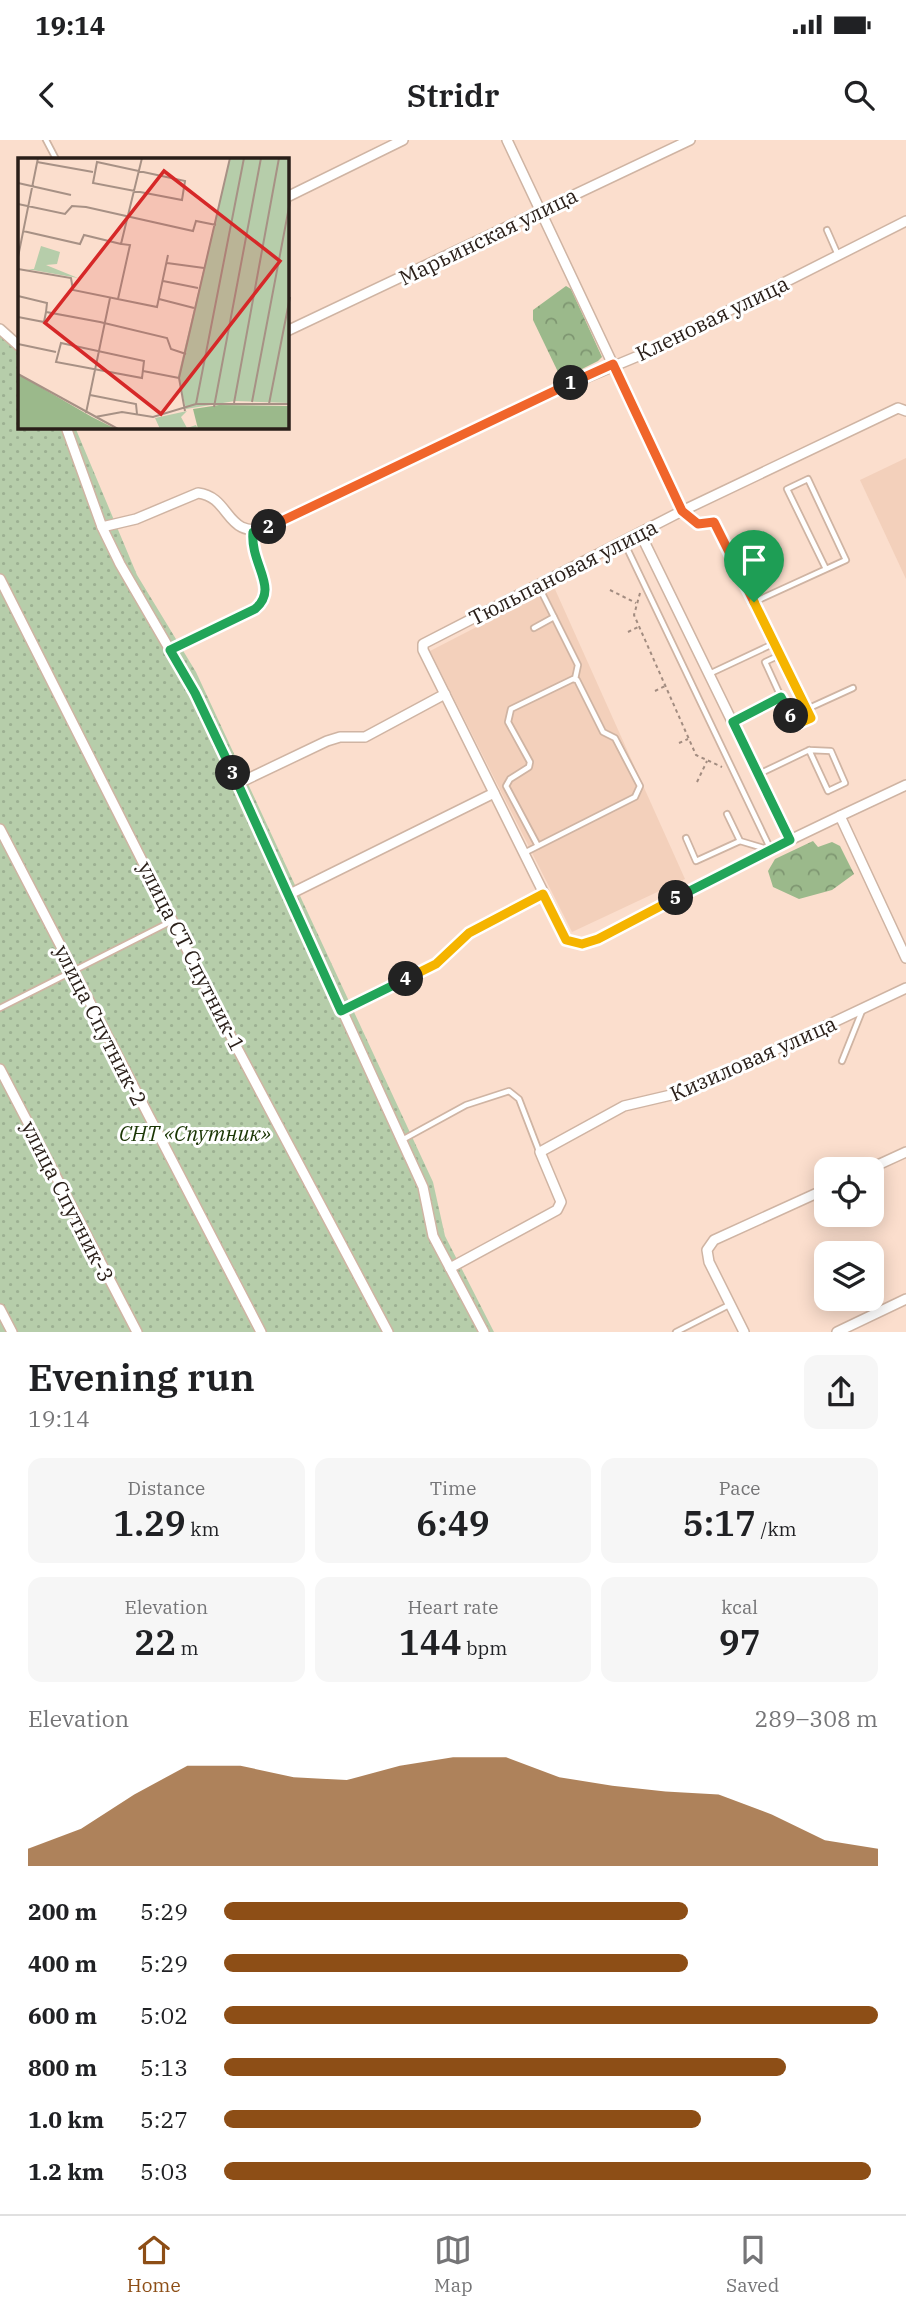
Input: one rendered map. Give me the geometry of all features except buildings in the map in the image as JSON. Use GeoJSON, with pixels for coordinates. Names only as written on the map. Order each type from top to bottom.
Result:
{"type":"FeatureCollection","features":[{"type":"Feature","properties":{"kind":"street"},"geometry":{"type":"LineString","coordinates":[[289,196],[403,140]]}},
{"type":"Feature","properties":{"kind":"street"},"geometry":{"type":"LineString","coordinates":[[507,140],[682,511]]}},
{"type":"Feature","properties":{"kind":"street","name":"Марьинская улица"},"geometry":{"type":"LineString","coordinates":[[289,330],[690,140]]}},
{"type":"Feature","properties":{"kind":"street","name":"Кленовая улица"},"geometry":{"type":"LineString","coordinates":[[253,532],[386,474],[613,364],[643,354],[906,221]]}},
{"type":"Feature","properties":{"kind":"street"},"geometry":{"type":"LineString","coordinates":[[0,329],[18,345]]}},
{"type":"Feature","properties":{"kind":"street","name":"Тюльпановая улица"},"geometry":{"type":"LineString","coordinates":[[566,940],[423,650],[423,644],[682,511],[898,408],[906,411]]}},
{"type":"Feature","properties":{"kind":"street"},"geometry":{"type":"LineString","coordinates":[[67,429],[102,527],[120,564],[195,693],[423,1187],[433,1236],[484,1332]]}},
{"type":"Feature","properties":{"kind":"street"},"geometry":{"type":"LineString","coordinates":[[102,527],[136,519],[198,493],[213,499],[243,530],[253,532]]}},
{"type":"Feature","properties":{"kind":"street"},"geometry":{"type":"LineString","coordinates":[[640,533],[790,840],[906,785]]}},
{"type":"Feature","properties":{"kind":"street","name":"улица СТ Спутник-1"},"geometry":{"type":"LineString","coordinates":[[0,579],[234,1041],[388,1332]]}},
{"type":"Feature","properties":{"kind":"street"},"geometry":{"type":"LineString","coordinates":[[237,784],[327,741],[340,737],[365,737],[445,694]]}},
{"type":"Feature","properties":{"kind":"street"},"geometry":{"type":"LineString","coordinates":[[290,894],[494,793]]}},
{"type":"Feature","properties":{"kind":"street"},"geometry":{"type":"LineString","coordinates":[[839,816],[906,958]]}},
{"type":"Feature","properties":{"kind":"street","name":"улица Спутник-2"},"geometry":{"type":"LineString","coordinates":[[0,829],[261,1332]]}},
{"type":"Feature","properties":{"kind":"street"},"geometry":{"type":"LineString","coordinates":[[341,1011],[436,964],[469,933],[543,894]]}},
{"type":"Feature","properties":{"kind":"street","name":"Кизиловая улица"},"geometry":{"type":"LineString","coordinates":[[540,1152],[624,1106],[667,1099],[688,1091],[906,988]]}},
{"type":"Feature","properties":{"kind":"street","name":"улица Спутник-3"},"geometry":{"type":"LineString","coordinates":[[0,1069],[136,1332]]}},
{"type":"Feature","properties":{"kind":"street"},"geometry":{"type":"LineString","coordinates":[[450,1268],[557,1210],[561,1202],[540,1152]]}},
{"type":"Feature","properties":{"kind":"street"},"geometry":{"type":"LineString","coordinates":[[884,1162],[906,1152]]}},
{"type":"Feature","properties":{"kind":"street"},"geometry":{"type":"LineString","coordinates":[[744,1332],[709,1262],[707,1250],[714,1240],[814,1194]]}},
{"type":"Feature","properties":{"kind":"street"},"geometry":{"type":"LineString","coordinates":[[838,1332],[906,1299]]}},
{"type":"Feature","properties":{"kind":"street"},"geometry":{"type":"LineString","coordinates":[[0,1309],[12,1332]]}},
{"type":"Feature","properties":{"kind":"lane"},"geometry":{"type":"LineString","coordinates":[[46,140],[55,158]]}},
{"type":"Feature","properties":{"kind":"lane"},"geometry":{"type":"LineString","coordinates":[[827,230],[839,256]]}},
{"type":"Feature","properties":{"kind":"lane"},"geometry":{"type":"LineString","coordinates":[[754,602],[846,560],[808,479],[787,489],[825,569]]}},
{"type":"Feature","properties":{"kind":"lane"},"geometry":{"type":"LineString","coordinates":[[682,511],[698,524],[714,522],[775,643],[811,718],[797,724],[765,662],[780,654]]}},
{"type":"Feature","properties":{"kind":"lane"},"geometry":{"type":"LineString","coordinates":[[170,650],[255,609],[264,602],[266,585],[256,563],[253,532]]}},
{"type":"Feature","properties":{"kind":"lane"},"geometry":{"type":"LineString","coordinates":[[623,542],[771,850]]}},
{"type":"Feature","properties":{"kind":"lane"},"geometry":{"type":"LineString","coordinates":[[523,853],[635,797],[639,786],[615,738],[603,732],[575,680],[578,665],[538,585]]}},
{"type":"Feature","properties":{"kind":"lane"},"geometry":{"type":"LineString","coordinates":[[534,628],[554,617]]}},
{"type":"Feature","properties":{"kind":"lane"},"geometry":{"type":"LineString","coordinates":[[709,674],[775,643]]}},
{"type":"Feature","properties":{"kind":"lane"},"geometry":{"type":"LineString","coordinates":[[538,846],[506,786],[510,779],[529,767],[530,762],[508,722],[508,715],[511,709],[575,680]]}},
{"type":"Feature","properties":{"kind":"lane"},"geometry":{"type":"LineString","coordinates":[[807,709],[853,688]]}},
{"type":"Feature","properties":{"kind":"lane"},"geometry":{"type":"LineString","coordinates":[[733,722],[781,697]]}},
{"type":"Feature","properties":{"kind":"lane"},"geometry":{"type":"LineString","coordinates":[[758,774],[809,750],[831,751],[845,783],[828,790],[809,750]]}},
{"type":"Feature","properties":{"kind":"lane"},"geometry":{"type":"LineString","coordinates":[[727,814],[740,841]]}},
{"type":"Feature","properties":{"kind":"lane"},"geometry":{"type":"LineString","coordinates":[[686,838],[696,861],[740,841],[771,850]]}},
{"type":"Feature","properties":{"kind":"lane"},"geometry":{"type":"LineString","coordinates":[[566,940],[582,944],[598,939],[790,840]]}},
{"type":"Feature","properties":{"kind":"lane"},"geometry":{"type":"LineString","coordinates":[[0,1008],[174,920]]}},
{"type":"Feature","properties":{"kind":"lane"},"geometry":{"type":"LineString","coordinates":[[842,1061],[863,1007]]}},
{"type":"Feature","properties":{"kind":"lane"},"geometry":{"type":"LineString","coordinates":[[401,1141],[467,1105],[509,1091],[519,1099],[540,1152]]}},
{"type":"Feature","properties":{"kind":"lane"},"geometry":{"type":"LineString","coordinates":[[676,1332],[730,1304]]}},
{"type":"Feature","properties":{"kind":"path"},"geometry":{"type":"LineString","coordinates":[[643,582],[634,615],[696,755],[734,773]]}},
{"type":"Feature","properties":{"kind":"path"},"geometry":{"type":"LineString","coordinates":[[610,590],[637,603]]}},
{"type":"Feature","properties":{"kind":"path"},"geometry":{"type":"LineString","coordinates":[[628,632],[639,627]]}},
{"type":"Feature","properties":{"kind":"path"},"geometry":{"type":"LineString","coordinates":[[655,691],[666,686]]}},
{"type":"Feature","properties":{"kind":"path"},"geometry":{"type":"LineString","coordinates":[[679,743],[689,738]]}},
{"type":"Feature","properties":{"kind":"path"},"geometry":{"type":"LineString","coordinates":[[696,782],[707,760]]}},
{"type":"Feature","properties":{"kind":"shaded area"},"geometry":{"type":"Polygon","coordinates":[[[906,458],[906,579],[860,480],[906,458]]]}},
{"type":"Feature","properties":{"kind":"shaded area"},"geometry":{"type":"Polygon","coordinates":[[[554,587],[685,879],[572,932],[430,651],[554,587]]]}},
{"type":"Feature","properties":{"kind":"green space"},"geometry":{"type":"Polygon","coordinates":[[[566,286],[571,289],[602,357],[566,377],[558,372],[533,320],[533,310],[566,286]]]}},
{"type":"Feature","properties":{"kind":"green space","name":"СНТ «Спутник»"},"geometry":{"type":"Polygon","coordinates":[[[0,330],[18,341],[18,429],[76,429],[137,575],[196,672],[433,1182],[445,1236],[494,1332],[0,1332],[0,330]]]}},
{"type":"Feature","properties":{"kind":"green space"},"geometry":{"type":"Polygon","coordinates":[[[813,841],[818,847],[832,842],[840,846],[854,874],[832,890],[799,899],[773,887],[768,871],[775,859],[813,841]]]}},
{"type":"Feature","properties":{"kind":"route"},"geometry":{"type":"LineString","coordinates":[[613,364],[682,511],[698,524],[714,522],[754,602],[811,718],[797,724],[781,697],[733,722],[790,840],[598,939],[582,944],[566,940],[543,894],[469,933],[436,964],[341,1011],[223,750],[170,650],[255,609],[264,602],[266,585],[256,563],[252,545],[253,532],[398,468],[613,364]]}}]}
